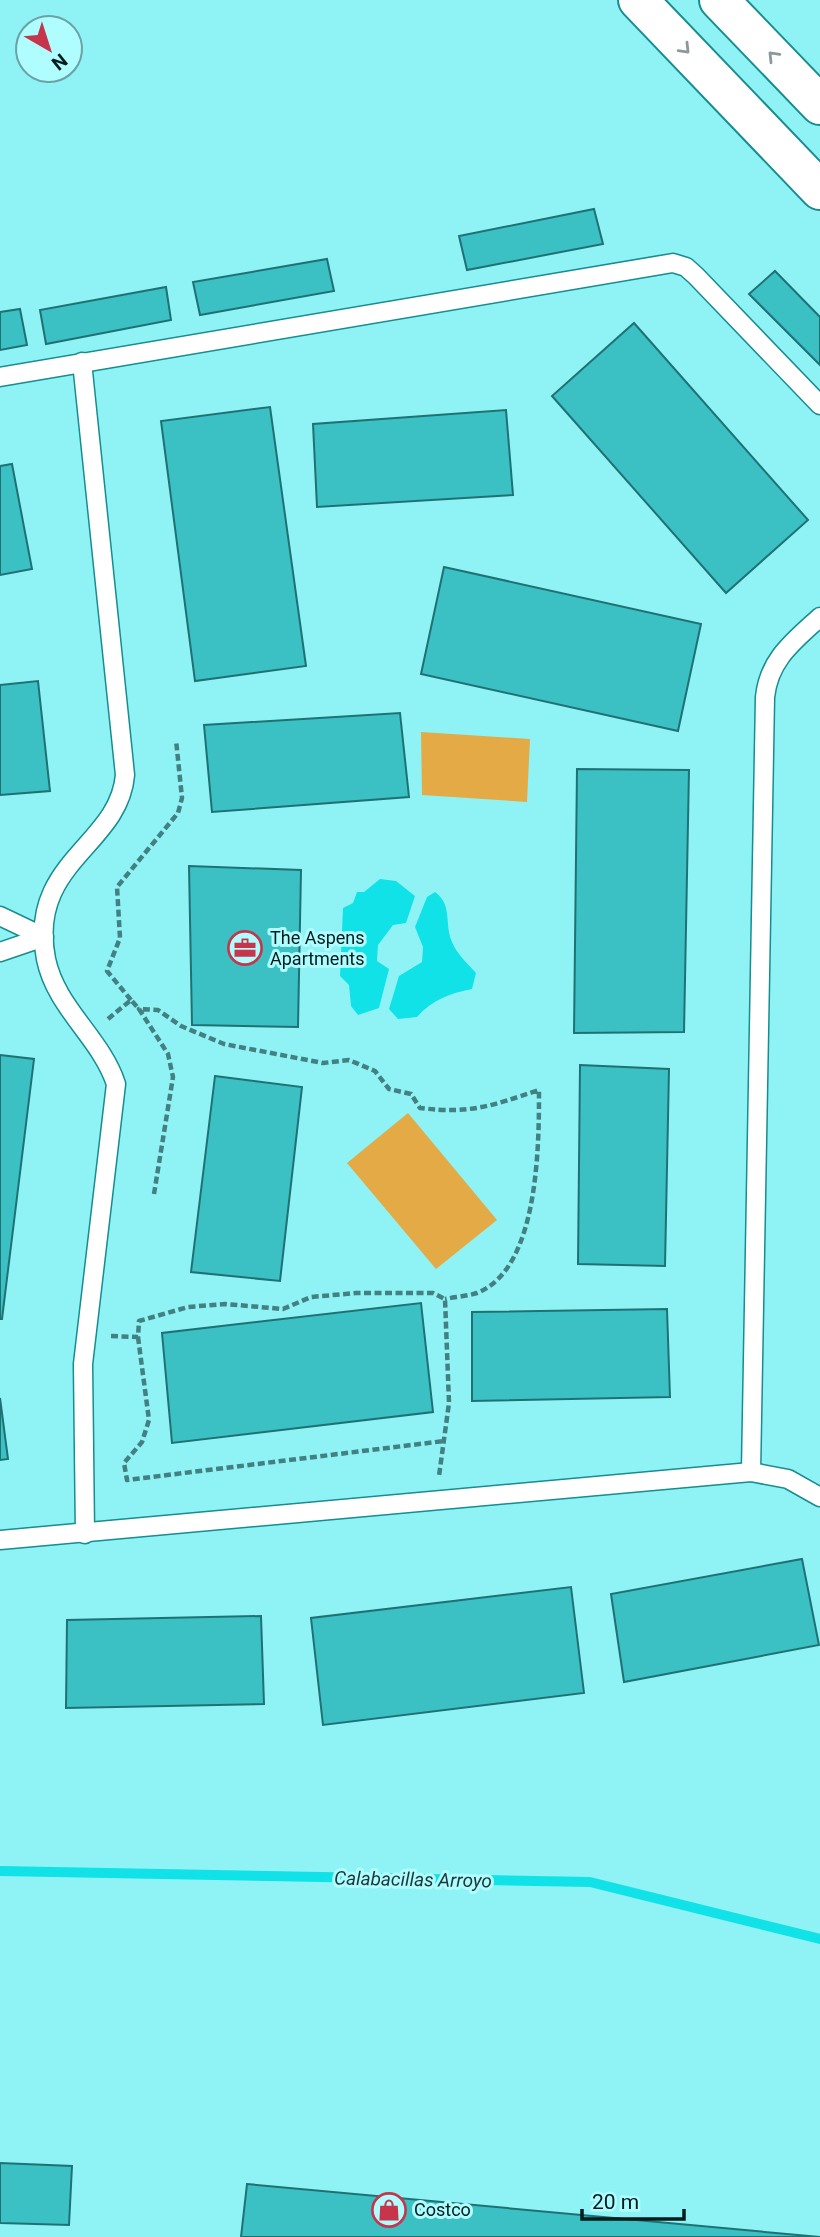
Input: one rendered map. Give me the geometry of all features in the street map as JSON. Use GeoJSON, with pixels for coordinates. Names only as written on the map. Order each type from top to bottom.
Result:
{"type":"FeatureCollection","features":[{"type":"Feature","properties":{"kind":"street"},"geometry":{"type":"LineString","coordinates":[[638,0],[820,190]]}},
{"type":"Feature","properties":{"kind":"street"},"geometry":{"type":"LineString","coordinates":[[719,0],[820,105]]}},
{"type":"Feature","properties":{"kind":"lane"},"geometry":{"type":"LineString","coordinates":[[0,377],[673,263],[696,276],[820,405]]}},
{"type":"Feature","properties":{"kind":"lane"},"geometry":{"type":"LineString","coordinates":[[82,362],[125,775],[124,793],[116,810],[70,861],[55,885],[46,911],[44,937],[53,981],[111,1069],[116,1099],[85,1335],[85,1534]]}},
{"type":"Feature","properties":{"kind":"lane"},"geometry":{"type":"LineString","coordinates":[[751,1472],[765,697],[773,664],[820,617]]}},
{"type":"Feature","properties":{"kind":"lane"},"geometry":{"type":"LineString","coordinates":[[0,916],[44,937]]}},
{"type":"Feature","properties":{"kind":"lane"},"geometry":{"type":"LineString","coordinates":[[0,952],[44,937]]}},
{"type":"Feature","properties":{"kind":"lane"},"geometry":{"type":"LineString","coordinates":[[0,1540],[751,1472],[788,1479],[820,1497]]}},
{"type":"Feature","properties":{"kind":"path"},"geometry":{"type":"LineString","coordinates":[[154,1194],[173,1077],[168,1054],[139,1009],[107,971],[120,938],[117,887],[178,813],[182,798],[176,740]]}},
{"type":"Feature","properties":{"kind":"path"},"geometry":{"type":"LineString","coordinates":[[88,1036],[131,1000]]}},
{"type":"Feature","properties":{"kind":"path"},"geometry":{"type":"LineString","coordinates":[[139,1009],[159,1010],[181,1026],[224,1044],[323,1063],[349,1060],[374,1071],[389,1089],[411,1094],[420,1108],[459,1112],[479,1110],[539,1090],[539,1129],[531,1205],[519,1252],[494,1281],[478,1293],[445,1299],[433,1293],[356,1293],[311,1297],[283,1309],[225,1304],[188,1307],[139,1321],[138,1337],[149,1420],[142,1442],[124,1463],[127,1480],[444,1441]]}},
{"type":"Feature","properties":{"kind":"path"},"geometry":{"type":"LineString","coordinates":[[436,1501],[449,1403],[445,1299]]}},
{"type":"Feature","properties":{"kind":"path"},"geometry":{"type":"LineString","coordinates":[[85,1335],[138,1337]]}},
{"type":"Feature","properties":{"kind":"shaded area"},"geometry":{"type":"Polygon","coordinates":[[[421,732],[530,739],[527,802],[422,795],[421,732]]]}},
{"type":"Feature","properties":{"kind":"shaded area"},"geometry":{"type":"Polygon","coordinates":[[[408,1113],[497,1220],[436,1269],[347,1163],[408,1113]]]}},
{"type":"Feature","properties":{"kind":"water"},"geometry":{"type":"Polygon","coordinates":[[[380,879],[396,881],[415,896],[406,923],[393,925],[378,945],[377,961],[389,969],[379,1008],[358,1015],[351,1006],[349,985],[340,976],[343,908],[353,903],[357,892],[364,892],[380,879]]]}},
{"type":"Feature","properties":{"kind":"water"},"geometry":{"type":"Polygon","coordinates":[[[435,892],[444,903],[454,946],[476,973],[472,989],[442,998],[417,1017],[398,1019],[389,1009],[399,976],[422,962],[423,947],[415,927],[427,897],[435,892]]]}},
{"type":"Feature","properties":{"kind":"building"},"geometry":{"type":"Polygon","coordinates":[[[594,209],[603,244],[467,270],[459,236],[594,209]]]}},
{"type":"Feature","properties":{"kind":"building"},"geometry":{"type":"Polygon","coordinates":[[[327,259],[334,291],[200,315],[193,282],[327,259]]]}},
{"type":"Feature","properties":{"kind":"building"},"geometry":{"type":"Polygon","coordinates":[[[775,271],[820,317],[820,365],[749,294],[775,271]]]}},
{"type":"Feature","properties":{"kind":"building"},"geometry":{"type":"Polygon","coordinates":[[[166,287],[171,320],[46,344],[40,310],[166,287]]]}},
{"type":"Feature","properties":{"kind":"building"},"geometry":{"type":"Polygon","coordinates":[[[20,309],[27,345],[0,350],[0,312],[20,309]]]}},
{"type":"Feature","properties":{"kind":"building"},"geometry":{"type":"Polygon","coordinates":[[[634,323],[808,520],[726,593],[552,396],[634,323]]]}},
{"type":"Feature","properties":{"kind":"building"},"geometry":{"type":"Polygon","coordinates":[[[270,407],[306,666],[195,681],[161,421],[270,407]]]}},
{"type":"Feature","properties":{"kind":"building"},"geometry":{"type":"Polygon","coordinates":[[[506,410],[513,495],[317,507],[313,424],[506,410]]]}},
{"type":"Feature","properties":{"kind":"building"},"geometry":{"type":"Polygon","coordinates":[[[12,464],[32,569],[0,575],[0,466],[12,464]]]}},
{"type":"Feature","properties":{"kind":"building"},"geometry":{"type":"Polygon","coordinates":[[[444,567],[701,624],[678,731],[421,674],[444,567]]]}},
{"type":"Feature","properties":{"kind":"building"},"geometry":{"type":"Polygon","coordinates":[[[38,681],[50,791],[0,795],[0,685],[38,681]]]}},
{"type":"Feature","properties":{"kind":"building"},"geometry":{"type":"Polygon","coordinates":[[[400,713],[409,797],[212,812],[204,725],[400,713]]]}},
{"type":"Feature","properties":{"kind":"building"},"geometry":{"type":"Polygon","coordinates":[[[577,769],[689,770],[684,1032],[574,1033],[577,769]]]}},
{"type":"Feature","properties":{"kind":"building","name":"The Aspens Apartments"},"geometry":{"type":"Polygon","coordinates":[[[189,866],[301,870],[298,1027],[192,1025],[189,866]]]}},
{"type":"Feature","properties":{"kind":"building"},"geometry":{"type":"Polygon","coordinates":[[[0,1055],[34,1059],[2,1319],[0,1319],[0,1055]]]}},
{"type":"Feature","properties":{"kind":"building"},"geometry":{"type":"Polygon","coordinates":[[[580,1065],[669,1069],[665,1266],[578,1264],[580,1065]]]}},
{"type":"Feature","properties":{"kind":"building"},"geometry":{"type":"Polygon","coordinates":[[[215,1076],[302,1087],[280,1281],[191,1272],[215,1076]]]}},
{"type":"Feature","properties":{"kind":"building"},"geometry":{"type":"Polygon","coordinates":[[[421,1303],[433,1412],[172,1443],[162,1333],[421,1303]]]}},
{"type":"Feature","properties":{"kind":"building"},"geometry":{"type":"Polygon","coordinates":[[[667,1309],[670,1397],[472,1401],[472,1312],[667,1309]]]}},
{"type":"Feature","properties":{"kind":"building"},"geometry":{"type":"Polygon","coordinates":[[[0,1398],[8,1459],[0,1460],[0,1398]]]}},
{"type":"Feature","properties":{"kind":"building"},"geometry":{"type":"Polygon","coordinates":[[[802,1559],[819,1645],[624,1682],[611,1594],[802,1559]]]}},
{"type":"Feature","properties":{"kind":"building"},"geometry":{"type":"Polygon","coordinates":[[[571,1587],[584,1693],[323,1725],[311,1618],[571,1587]]]}},
{"type":"Feature","properties":{"kind":"building"},"geometry":{"type":"Polygon","coordinates":[[[261,1616],[264,1704],[66,1708],[67,1620],[261,1616]]]}},
{"type":"Feature","properties":{"kind":"building"},"geometry":{"type":"Polygon","coordinates":[[[0,2163],[72,2166],[69,2225],[0,2223],[0,2163]]]}},
{"type":"Feature","properties":{"kind":"building","name":"Costco"},"geometry":{"type":"Polygon","coordinates":[[[247,2184],[820,2237],[241,2237],[247,2184]]]}},
{"type":"Feature","properties":{"kind":"waterway","name":"Calabacillas Arroyo"},"geometry":{"type":"LineString","coordinates":[[0,1871],[590,1882],[820,1939]]}},
{"type":"Feature","properties":{"kind":"place","name":"The Aspens Apartments"},"geometry":{"type":"Point","coordinates":[245,948]}},
{"type":"Feature","properties":{"kind":"place","name":"Costco"},"geometry":{"type":"Point","coordinates":[389,2210]}}]}
